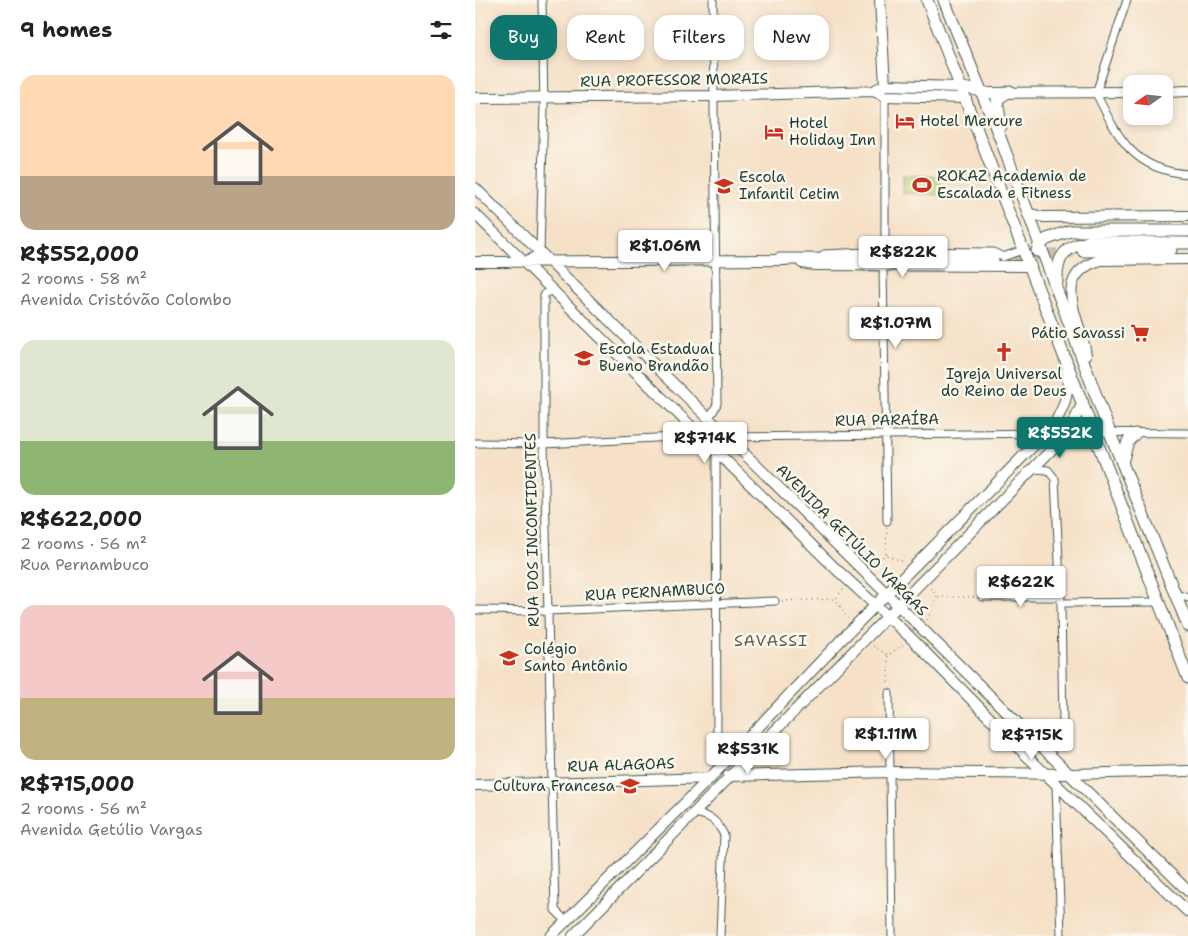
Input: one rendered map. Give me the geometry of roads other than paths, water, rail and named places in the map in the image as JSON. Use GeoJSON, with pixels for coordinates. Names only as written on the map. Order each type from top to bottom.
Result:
{"type":"FeatureCollection","features":[{"type":"Feature","properties":{"kind":"main road"},"geometry":{"type":"LineString","coordinates":[[880,0],[885,91]]}},
{"type":"Feature","properties":{"kind":"main road"},"geometry":{"type":"LineString","coordinates":[[927,0],[1025,249],[1188,678]]}},
{"type":"Feature","properties":{"kind":"main road"},"geometry":{"type":"LineString","coordinates":[[943,0],[1001,140],[1110,433],[1188,626]]}},
{"type":"Feature","properties":{"kind":"main road","name":"RUA PROFESSOR MORAIS"},"geometry":{"type":"LineString","coordinates":[[475,98],[713,96],[873,91],[1123,92]]}},
{"type":"Feature","properties":{"kind":"main road"},"geometry":{"type":"LineString","coordinates":[[1001,140],[1002,133],[997,99],[1010,91]]}},
{"type":"Feature","properties":{"kind":"main road"},"geometry":{"type":"LineString","coordinates":[[1173,92],[1188,91]]}},
{"type":"Feature","properties":{"kind":"main road"},"geometry":{"type":"LineString","coordinates":[[963,92],[983,110],[1001,140]]}},
{"type":"Feature","properties":{"kind":"main road","name":"AVENIDA GETÚLIO VARGAS"},"geometry":{"type":"LineString","coordinates":[[475,188],[1188,891]]}},
{"type":"Feature","properties":{"kind":"main road"},"geometry":{"type":"LineString","coordinates":[[1027,213],[1043,217],[1188,216]]}},
{"type":"Feature","properties":{"kind":"main road","name":"AVENIDA GETÚLIO VARGAS"},"geometry":{"type":"LineString","coordinates":[[475,214],[849,580],[888,615],[1056,785],[1188,912]]}},
{"type":"Feature","properties":{"kind":"main road"},"geometry":{"type":"LineString","coordinates":[[1033,271],[1039,245],[1051,237],[1070,231],[1188,231]]}},
{"type":"Feature","properties":{"kind":"main road"},"geometry":{"type":"LineString","coordinates":[[1057,289],[1057,270],[1061,257],[1068,248],[1077,244],[1089,242],[1188,243]]}},
{"type":"Feature","properties":{"kind":"main road"},"geometry":{"type":"LineString","coordinates":[[1083,251],[1188,250]]}},
{"type":"Feature","properties":{"kind":"main road"},"geometry":{"type":"LineString","coordinates":[[475,262],[714,259],[998,261],[1033,271]]}},
{"type":"Feature","properties":{"kind":"main road"},"geometry":{"type":"LineString","coordinates":[[779,259],[815,265],[883,266],[998,261]]}},
{"type":"Feature","properties":{"kind":"main road"},"geometry":{"type":"LineString","coordinates":[[573,936],[1069,432],[1087,390],[1085,352],[1072,311],[1072,288],[1079,271],[1086,265],[1099,260],[1188,259]]}},
{"type":"Feature","properties":{"kind":"main road"},"geometry":{"type":"LineString","coordinates":[[563,274],[563,266],[571,261]]}},
{"type":"Feature","properties":{"kind":"main road"},"geometry":{"type":"LineString","coordinates":[[551,936],[710,778],[853,627],[887,595],[1047,432],[1062,412],[1067,397],[1069,385],[1065,358]]}},
{"type":"Feature","properties":{"kind":"main road"},"geometry":{"type":"LineString","coordinates":[[1122,463],[1128,441],[1135,434]]}},
{"type":"Feature","properties":{"kind":"main road"},"geometry":{"type":"LineString","coordinates":[[1042,770],[1051,755]]}},
{"type":"Feature","properties":{"kind":"main road"},"geometry":{"type":"LineString","coordinates":[[748,757],[747,764],[753,775]]}},
{"type":"Feature","properties":{"kind":"main road"},"geometry":{"type":"LineString","coordinates":[[1019,773],[1028,757]]}},
{"type":"Feature","properties":{"kind":"main road","name":"RUA ALAGOAS"},"geometry":{"type":"LineString","coordinates":[[475,785],[891,772],[1019,773],[1042,770],[1070,774],[1188,771]]}},
{"type":"Feature","properties":{"kind":"main road"},"geometry":{"type":"LineString","coordinates":[[1056,785],[1070,774]]}},
{"type":"Feature","properties":{"kind":"street"},"geometry":{"type":"LineString","coordinates":[[523,262],[540,252],[544,97],[542,0]]}},
{"type":"Feature","properties":{"kind":"street"},"geometry":{"type":"LineString","coordinates":[[707,417],[713,412],[717,404],[714,259],[713,0]]}},
{"type":"Feature","properties":{"kind":"street"},"geometry":{"type":"LineString","coordinates":[[1127,0],[1096,93],[1125,145],[1144,161],[1166,172],[1188,174]]}},
{"type":"Feature","properties":{"kind":"street"},"geometry":{"type":"LineString","coordinates":[[885,91],[885,252]]}},
{"type":"Feature","properties":{"kind":"street"},"geometry":{"type":"LineString","coordinates":[[779,259],[815,254],[993,252],[998,261],[1025,249]]}},
{"type":"Feature","properties":{"kind":"street"},"geometry":{"type":"LineString","coordinates":[[883,266],[887,522]]}},
{"type":"Feature","properties":{"kind":"street","name":"RUA DOS INCONFIDENTES"},"geometry":{"type":"LineString","coordinates":[[552,290],[544,294],[547,610],[555,910],[565,920]]}},
{"type":"Feature","properties":{"kind":"street"},"geometry":{"type":"LineString","coordinates":[[475,442],[544,444],[674,437],[683,429],[685,420]]}},
{"type":"Feature","properties":{"kind":"street","name":"RUA PARAÍBA"},"geometry":{"type":"LineString","coordinates":[[727,437],[1047,432]]}},
{"type":"Feature","properties":{"kind":"street"},"geometry":{"type":"LineString","coordinates":[[1069,432],[1188,433]]}},
{"type":"Feature","properties":{"kind":"street"},"geometry":{"type":"LineString","coordinates":[[716,450],[717,740],[732,753]]}},
{"type":"Feature","properties":{"kind":"street"},"geometry":{"type":"LineString","coordinates":[[716,478],[725,470],[734,468]]}},
{"type":"Feature","properties":{"kind":"street"},"geometry":{"type":"LineString","coordinates":[[1033,469],[1048,470],[1055,478],[1061,600],[1063,726],[1058,737],[1036,741]]}},
{"type":"Feature","properties":{"kind":"street"},"geometry":{"type":"LineString","coordinates":[[1176,594],[1188,598]]}},
{"type":"Feature","properties":{"kind":"street"},"geometry":{"type":"LineString","coordinates":[[982,597],[1158,602]]}},
{"type":"Feature","properties":{"kind":"street","name":"RUA PERNAMBUCO"},"geometry":{"type":"LineString","coordinates":[[475,610],[547,610],[775,601]]}},
{"type":"Feature","properties":{"kind":"street"},"geometry":{"type":"LineString","coordinates":[[889,692],[892,936]]}},
{"type":"Feature","properties":{"kind":"street"},"geometry":{"type":"LineString","coordinates":[[1056,785],[1061,936]]}},
{"type":"Feature","properties":{"kind":"street"},"geometry":{"type":"LineString","coordinates":[[692,813],[707,815],[719,825],[724,834],[720,936]]}},
{"type":"Feature","properties":{"kind":"tunnel"},"geometry":{"type":"LineString","coordinates":[[997,259],[1083,251]]}},
{"type":"Feature","properties":{"kind":"place","name":"Hotel Mercure"},"geometry":{"type":"Point","coordinates":[905,121]}},
{"type":"Feature","properties":{"kind":"place","name":"Hotel Holiday Inn"},"geometry":{"type":"Point","coordinates":[774,132]}},
{"type":"Feature","properties":{"kind":"place","name":"ROKAZ Academia de Escalada e Fitness"},"geometry":{"type":"Point","coordinates":[922,185]}},
{"type":"Feature","properties":{"kind":"place","name":"Escola Infantil Cetim"},"geometry":{"type":"Point","coordinates":[724,186]}},
{"type":"Feature","properties":{"kind":"place","name":"Pátio Savassi"},"geometry":{"type":"Point","coordinates":[1140,333]}},
{"type":"Feature","properties":{"kind":"place","name":"Igreja Universal do Reino de Deus"},"geometry":{"type":"Point","coordinates":[1004,352]}},
{"type":"Feature","properties":{"kind":"place","name":"Escola Estadual Bueno Brandão"},"geometry":{"type":"Point","coordinates":[584,358]}},
{"type":"Feature","properties":{"kind":"place","name":"Colégio Santo Antônio"},"geometry":{"type":"Point","coordinates":[509,658]}},
{"type":"Feature","properties":{"kind":"place","name":"Cultura Francesa"},"geometry":{"type":"Point","coordinates":[630,786]}},
{"type":"Feature","properties":{"kind":"district","name":"SAVASSI"},"geometry":{"type":"Point","coordinates":[771,640]}}]}
